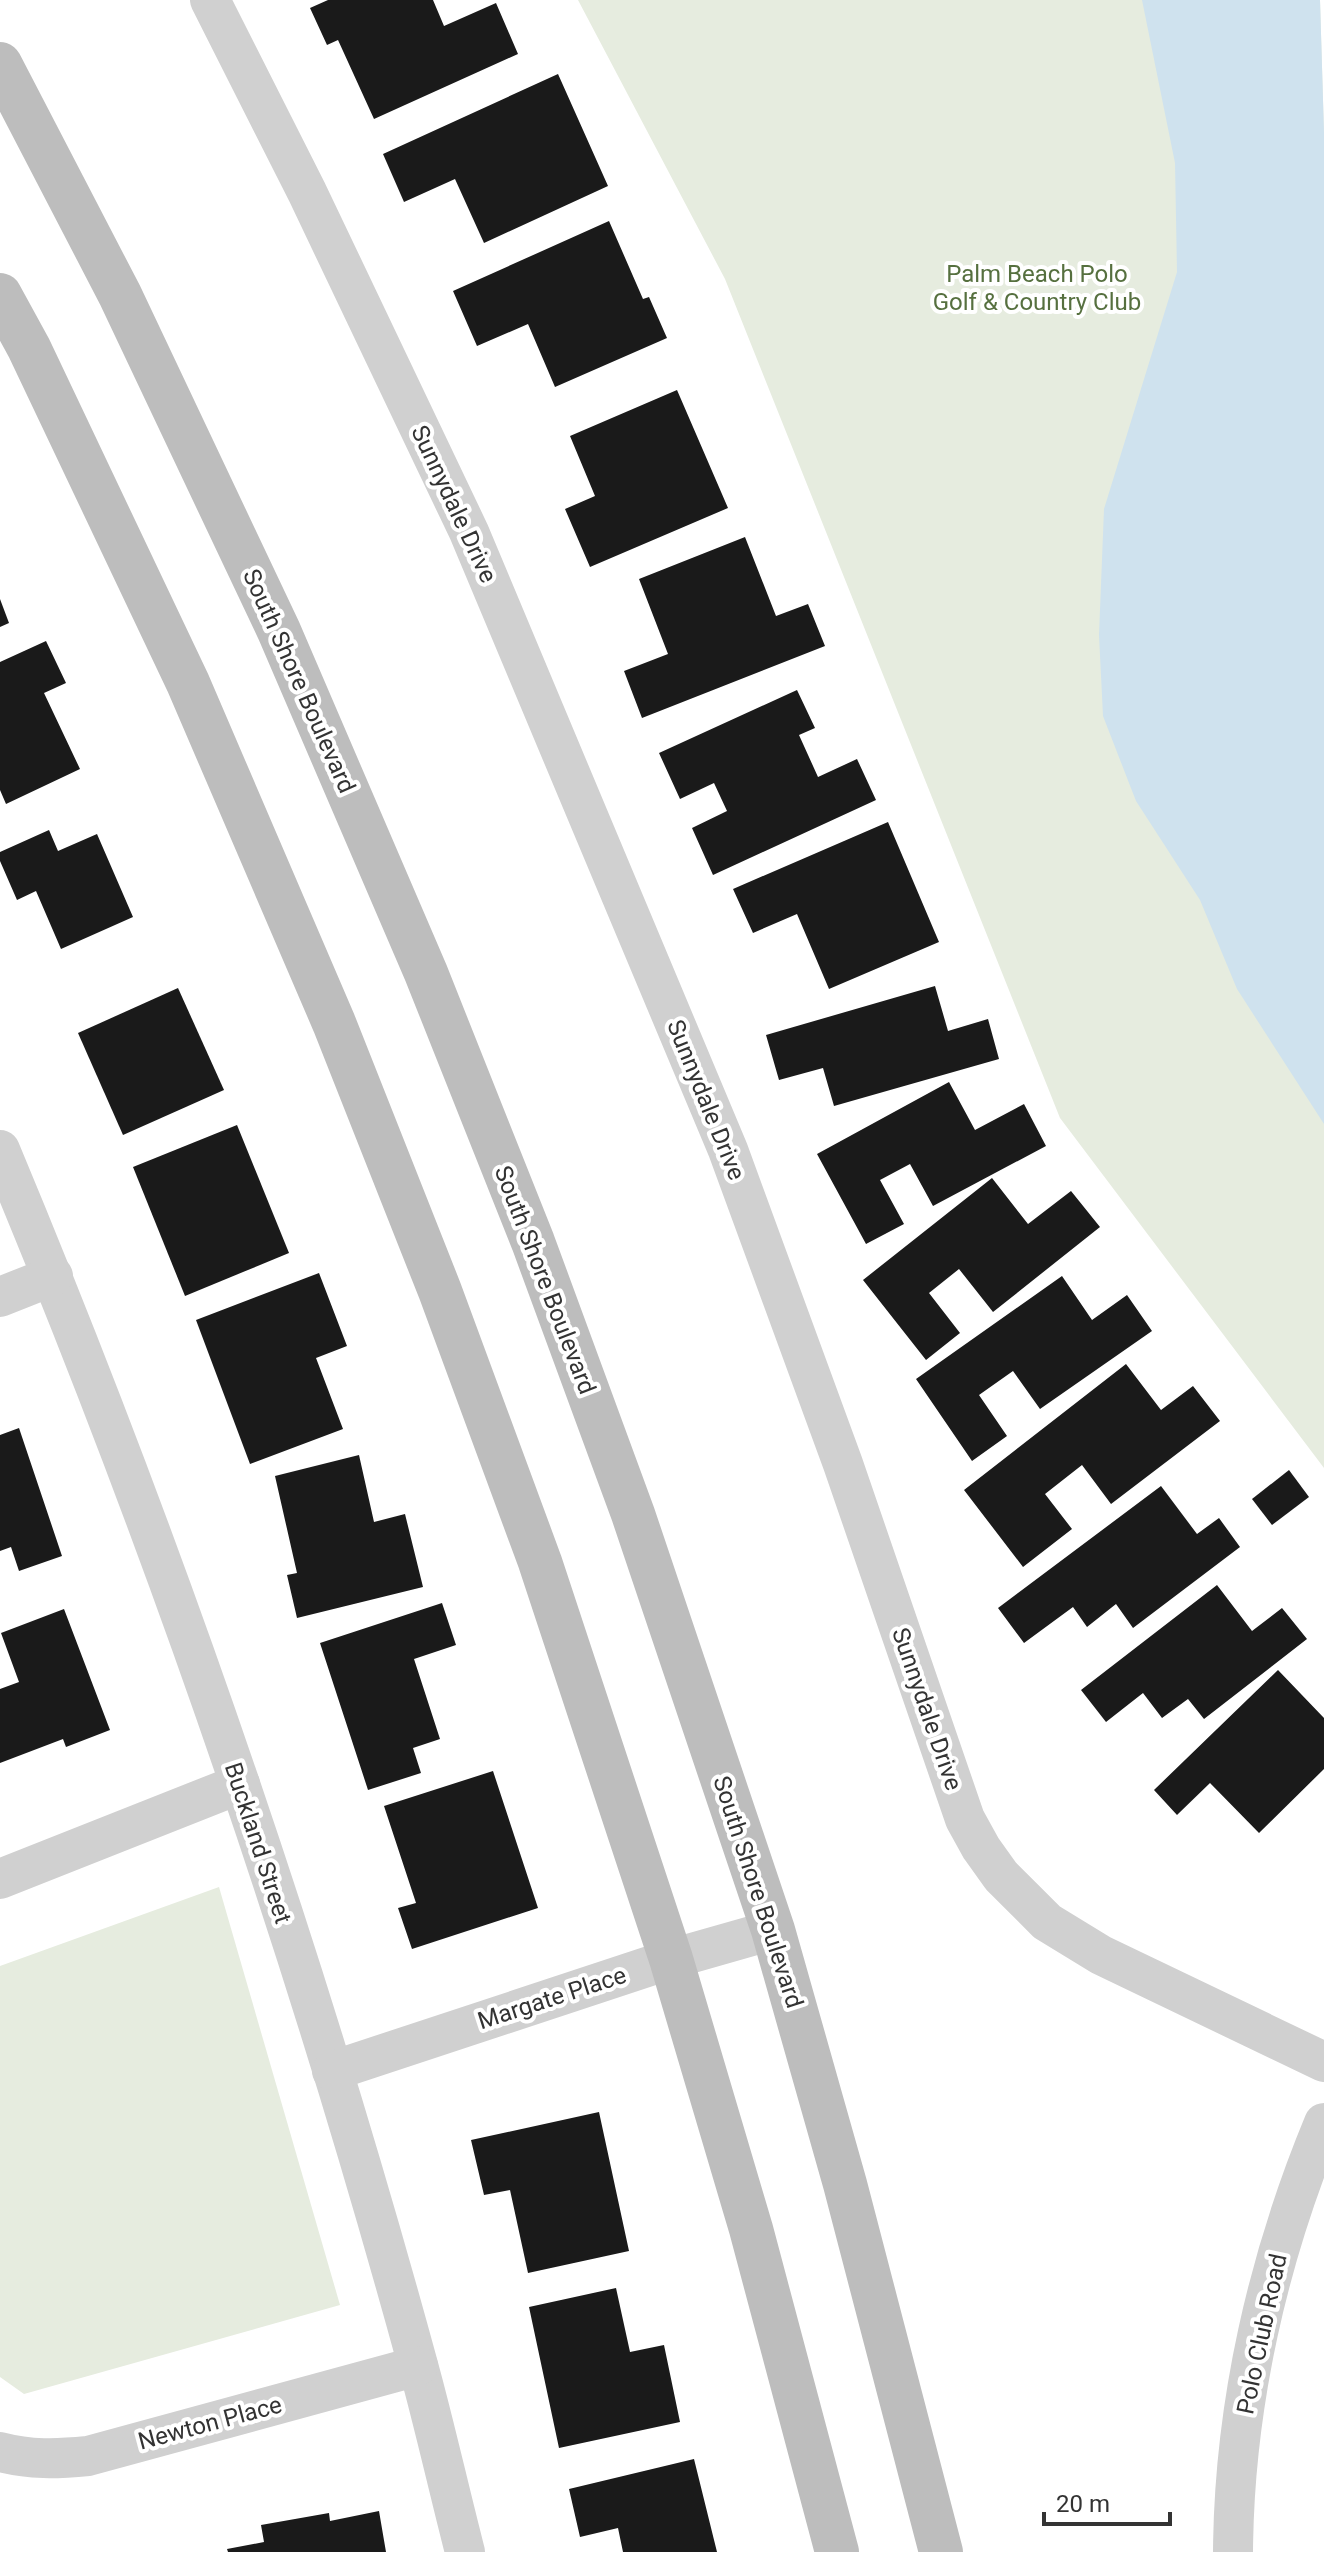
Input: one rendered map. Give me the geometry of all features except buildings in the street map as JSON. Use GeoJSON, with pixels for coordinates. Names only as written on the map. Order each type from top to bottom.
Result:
{"type":"FeatureCollection","features":[{"type":"Feature","properties":{"kind":"street","name":"Sunnydale Drive"},"geometry":{"type":"LineString","coordinates":[[210,0],[307,192],[469,532],[722,1135],[843,1464],[965,1819],[1001,1876],[1047,1922],[1101,1955],[1324,2062]]}},
{"type":"Feature","properties":{"kind":"street","name":"South Shore Boulevard"},"geometry":{"type":"LineString","coordinates":[[0,64],[120,295],[279,631],[426,973],[533,1242],[627,1500],[773,1930],[849,2199],[941,2552]]}},
{"type":"Feature","properties":{"kind":"street"},"geometry":{"type":"LineString","coordinates":[[0,295],[29,348],[188,683],[334,1023],[440,1291],[540,1562],[671,1959],[751,2229],[837,2552]]}},
{"type":"Feature","properties":{"kind":"street","name":"Buckland Street"},"geometry":{"type":"LineString","coordinates":[[0,1150],[53,1276],[125,1463],[240,1784],[332,2071],[418,2366],[465,2552]]}},
{"type":"Feature","properties":{"kind":"street"},"geometry":{"type":"LineString","coordinates":[[0,1297],[53,1276]]}},
{"type":"Feature","properties":{"kind":"street"},"geometry":{"type":"LineString","coordinates":[[0,1879],[240,1784]]}},
{"type":"Feature","properties":{"kind":"street","name":"Margate Place"},"geometry":{"type":"LineString","coordinates":[[332,2071],[671,1959],[773,1930]]}},
{"type":"Feature","properties":{"kind":"street","name":"Polo Club Road"},"geometry":{"type":"LineString","coordinates":[[1233,2552],[1244,2409],[1267,2291],[1302,2176],[1324,2123]]}},
{"type":"Feature","properties":{"kind":"street","name":"Newton Place"},"geometry":{"type":"LineString","coordinates":[[0,2452],[20,2458],[54,2460],[88,2456],[418,2366]]}},
{"type":"Feature","properties":{"kind":"green space","name":"Palm Beach Polo Golf & Country Club"},"geometry":{"type":"Polygon","coordinates":[[[578,0],[1320,0],[1324,133],[1324,1468],[1060,1118],[725,279],[578,0]]]}},
{"type":"Feature","properties":{"kind":"green space"},"geometry":{"type":"Polygon","coordinates":[[[219,1887],[340,2305],[24,2394],[0,2377],[0,1966],[219,1887]]]}},
{"type":"Feature","properties":{"kind":"water"},"geometry":{"type":"Polygon","coordinates":[[[1142,0],[1320,0],[1324,133],[1324,1124],[1237,989],[1200,900],[1136,801],[1103,716],[1099,635],[1104,509],[1177,272],[1175,163],[1142,0]]]}}]}
